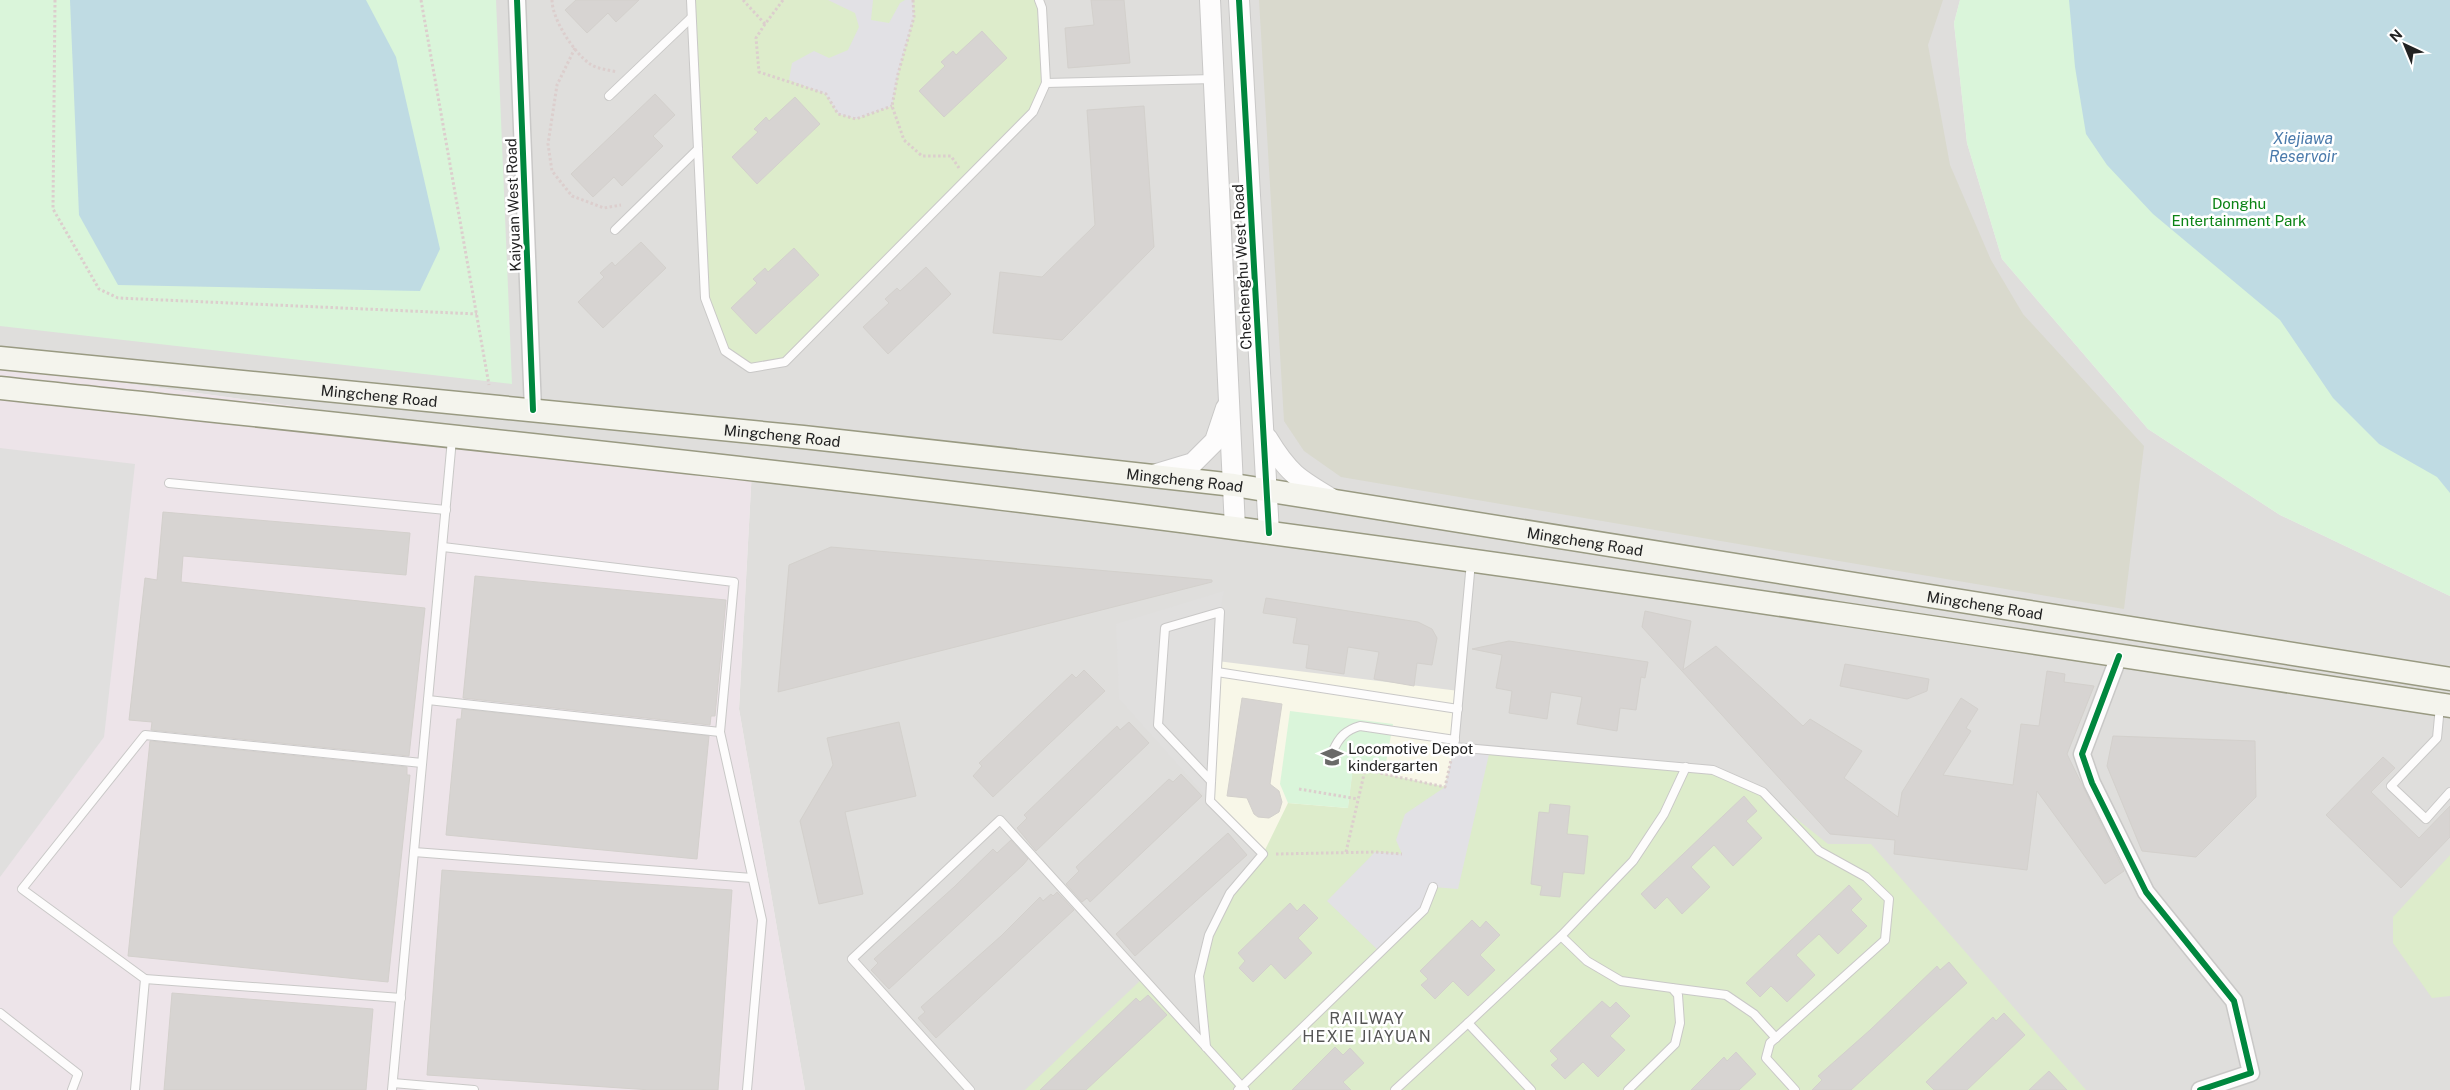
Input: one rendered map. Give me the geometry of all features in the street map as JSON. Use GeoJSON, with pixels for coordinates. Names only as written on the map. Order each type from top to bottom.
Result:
{"type":"FeatureCollection","features":[{"type":"Feature","properties":{"kind":"main road","name":"Mingcheng Road"},"geometry":{"type":"LineString","coordinates":[[0,358],[533,410],[1234,485],[2450,679]]}},
{"type":"Feature","properties":{"kind":"main road","name":"Mingcheng Road"},"geometry":{"type":"LineString","coordinates":[[0,388],[752,469],[1235,528],[2445,705]]}},
{"type":"Feature","properties":{"kind":"street","name":"Kaiyuan West Road"},"geometry":{"type":"LineString","coordinates":[[517,0],[533,410]]}},
{"type":"Feature","properties":{"kind":"street","name":"Chechenghu West Road"},"geometry":{"type":"LineString","coordinates":[[1210,0],[1235,528]]}},
{"type":"Feature","properties":{"kind":"street","name":"Chechenghu West Road"},"geometry":{"type":"LineString","coordinates":[[1239,0],[1265,435],[1269,533]]}},
{"type":"Feature","properties":{"kind":"street"},"geometry":{"type":"LineString","coordinates":[[1152,476],[1193,463],[1215,441],[1230,399]]}},
{"type":"Feature","properties":{"kind":"street"},"geometry":{"type":"LineString","coordinates":[[1265,435],[1282,463],[1296,477],[1334,500]]}},
{"type":"Feature","properties":{"kind":"street"},"geometry":{"type":"LineString","coordinates":[[2119,656],[2082,754],[2092,783],[2146,892],[2234,1001],[2251,1073],[2200,1090]]}},
{"type":"Feature","properties":{"kind":"lane"},"geometry":{"type":"LineString","coordinates":[[691,0],[705,298],[725,351],[750,368],[784,362],[1033,112],[1046,83],[1042,8],[1039,0]]}},
{"type":"Feature","properties":{"kind":"lane"},"geometry":{"type":"LineString","coordinates":[[609,96],[692,18]]}},
{"type":"Feature","properties":{"kind":"lane"},"geometry":{"type":"LineString","coordinates":[[1046,83],[1214,79]]}},
{"type":"Feature","properties":{"kind":"lane"},"geometry":{"type":"LineString","coordinates":[[615,230],[698,149]]}},
{"type":"Feature","properties":{"kind":"lane"},"geometry":{"type":"LineString","coordinates":[[452,437],[392,1086],[474,1090]]}},
{"type":"Feature","properties":{"kind":"lane"},"geometry":{"type":"LineString","coordinates":[[169,483],[446,510]]}},
{"type":"Feature","properties":{"kind":"lane"},"geometry":{"type":"LineString","coordinates":[[443,547],[734,582],[720,732],[762,920],[747,1090]]}},
{"type":"Feature","properties":{"kind":"lane"},"geometry":{"type":"LineString","coordinates":[[1455,743],[1471,562]]}},
{"type":"Feature","properties":{"kind":"lane"},"geometry":{"type":"LineString","coordinates":[[1206,1047],[1199,976],[1209,935],[1230,893],[1263,854],[1210,801],[1220,612],[1165,628],[1158,725],[1211,781]]}},
{"type":"Feature","properties":{"kind":"lane"},"geometry":{"type":"LineString","coordinates":[[1217,672],[1458,709]]}},
{"type":"Feature","properties":{"kind":"lane"},"geometry":{"type":"LineString","coordinates":[[428,700],[720,732]]}},
{"type":"Feature","properties":{"kind":"lane"},"geometry":{"type":"LineString","coordinates":[[2445,705],[2437,738],[2391,786],[2426,819],[2450,792]]}},
{"type":"Feature","properties":{"kind":"lane"},"geometry":{"type":"LineString","coordinates":[[1333,751],[1339,738],[1351,729],[1360,726],[1455,743],[1713,770],[1763,792],[1819,851],[1866,877],[1889,899],[1885,940],[1770,1043],[1766,1058],[1795,1090]]}},
{"type":"Feature","properties":{"kind":"lane"},"geometry":{"type":"LineString","coordinates":[[401,998],[146,979],[22,889],[145,735],[422,763]]}},
{"type":"Feature","properties":{"kind":"lane"},"geometry":{"type":"LineString","coordinates":[[1395,1090],[1561,936],[1633,861],[1664,814],[1686,768]]}},
{"type":"Feature","properties":{"kind":"lane"},"geometry":{"type":"LineString","coordinates":[[970,1090],[852,959],[1000,820],[1242,1089],[1424,910],[1433,887]]}},
{"type":"Feature","properties":{"kind":"lane"},"geometry":{"type":"LineString","coordinates":[[414,852],[752,878]]}},
{"type":"Feature","properties":{"kind":"lane"},"geometry":{"type":"LineString","coordinates":[[1561,936],[1586,961],[1621,981],[1726,995],[1754,1014],[1776,1038]]}},
{"type":"Feature","properties":{"kind":"lane"},"geometry":{"type":"LineString","coordinates":[[135,1090],[146,979]]}},
{"type":"Feature","properties":{"kind":"lane"},"geometry":{"type":"LineString","coordinates":[[1628,1090],[1675,1044],[1680,1023],[1678,995],[1672,988]]}},
{"type":"Feature","properties":{"kind":"lane"},"geometry":{"type":"LineString","coordinates":[[0,1014],[78,1074],[72,1090]]}},
{"type":"Feature","properties":{"kind":"lane"},"geometry":{"type":"LineString","coordinates":[[1468,1023],[1531,1090]]}},
{"type":"Feature","properties":{"kind":"path"},"geometry":{"type":"LineString","coordinates":[[55,0],[53,209],[99,289],[118,298],[476,314]]}},
{"type":"Feature","properties":{"kind":"path"},"geometry":{"type":"LineString","coordinates":[[421,0],[493,406]]}},
{"type":"Feature","properties":{"kind":"path"},"geometry":{"type":"LineString","coordinates":[[552,0],[560,26],[575,48],[591,65],[631,76]]}},
{"type":"Feature","properties":{"kind":"path"},"geometry":{"type":"LineString","coordinates":[[743,0],[765,24]]}},
{"type":"Feature","properties":{"kind":"path"},"geometry":{"type":"LineString","coordinates":[[783,0],[756,38],[760,72],[826,94],[838,114],[856,119],[892,106]]}},
{"type":"Feature","properties":{"kind":"path"},"geometry":{"type":"LineString","coordinates":[[913,0],[914,17],[898,74],[892,106],[904,140],[922,156],[951,156],[968,178]]}},
{"type":"Feature","properties":{"kind":"path"},"geometry":{"type":"LineString","coordinates":[[575,48],[557,85],[548,144],[552,171],[572,196],[604,208],[644,202]]}},
{"type":"Feature","properties":{"kind":"path"},"geometry":{"type":"LineString","coordinates":[[1346,852],[1365,770],[1445,787],[1455,743]]}},
{"type":"Feature","properties":{"kind":"path"},"geometry":{"type":"LineString","coordinates":[[1299,790],[1358,799]]}},
{"type":"Feature","properties":{"kind":"path"},"geometry":{"type":"LineString","coordinates":[[1263,854],[1346,852],[1402,854]]}},
{"type":"Feature","properties":{"kind":"shaded area"},"geometry":{"type":"Polygon","coordinates":[[[0,0],[1960,0],[1954,23],[1967,143],[2002,259],[2148,429],[2280,515],[2450,596],[2450,1090],[805,1090],[739,709],[752,469],[0,366],[0,0]]]}},
{"type":"Feature","properties":{"kind":"shaded area"},"geometry":{"type":"Polygon","coordinates":[[[828,0],[873,0],[871,20],[889,23],[900,3],[905,0],[913,0],[914,17],[898,74],[892,106],[856,119],[838,114],[825,94],[789,80],[792,63],[814,51],[829,58],[848,50],[859,27],[855,13],[828,0]]]}},
{"type":"Feature","properties":{"kind":"shaded area"},"geometry":{"type":"Polygon","coordinates":[[[1259,0],[1943,0],[1928,45],[1950,165],[1991,260],[2023,314],[2144,446],[2124,609],[1341,477],[1304,451],[1284,421],[1259,0]]]}},
{"type":"Feature","properties":{"kind":"shaded area"},"geometry":{"type":"Polygon","coordinates":[[[0,366],[752,469],[739,709],[805,1090],[0,1090],[0,366]]]}},
{"type":"Feature","properties":{"kind":"shaded area"},"geometry":{"type":"Polygon","coordinates":[[[0,448],[135,464],[104,737],[0,877],[0,448]]]}},
{"type":"Feature","properties":{"kind":"shaded area"},"geometry":{"type":"Polygon","coordinates":[[[1224,591],[1220,613],[1210,801],[1119,699],[1116,624],[1224,591]]]}},
{"type":"Feature","properties":{"kind":"shaded area","name":"Locomotive Depot kindergarten"},"geometry":{"type":"Polygon","coordinates":[[[1217,661],[1459,691],[1454,747],[1445,787],[1353,768],[1348,808],[1263,854],[1210,801],[1217,661]]]}},
{"type":"Feature","properties":{"kind":"shaded area"},"geometry":{"type":"Polygon","coordinates":[[[1454,747],[1490,750],[1458,889],[1433,887],[1424,910],[1381,953],[1327,901],[1375,852],[1402,854],[1396,840],[1405,814],[1445,787],[1454,747]]]}},
{"type":"Feature","properties":{"kind":"green space"},"geometry":{"type":"Polygon","coordinates":[[[0,0],[496,0],[512,384],[0,326],[0,0]]]}},
{"type":"Feature","properties":{"kind":"green space"},"geometry":{"type":"Polygon","coordinates":[[[691,0],[1039,0],[1046,83],[1033,112],[785,362],[750,368],[725,351],[705,298],[691,0]]]}},
{"type":"Feature","properties":{"kind":"green space","name":"Donghu Entertainment Park"},"geometry":{"type":"Polygon","coordinates":[[[1960,0],[2450,0],[2450,596],[2280,515],[2148,429],[2002,259],[1967,143],[1954,23],[1960,0]]]}},
{"type":"Feature","properties":{"kind":"green space"},"geometry":{"type":"Polygon","coordinates":[[[1290,711],[1393,724],[1384,774],[1353,768],[1348,808],[1288,803],[1280,784],[1290,711]]]}},
{"type":"Feature","properties":{"kind":"green space"},"geometry":{"type":"Polygon","coordinates":[[[1454,747],[1713,770],[1763,792],[1828,844],[1871,844],[2086,1090],[1025,1090],[1143,978],[1205,1046],[1199,976],[1208,940],[1230,893],[1263,854],[1288,803],[1348,808],[1353,768],[1445,787],[1454,747]]]}},
{"type":"Feature","properties":{"kind":"green space"},"geometry":{"type":"Polygon","coordinates":[[[2450,855],[2450,996],[2432,998],[2393,943],[2393,917],[2450,855]]]}},
{"type":"Feature","properties":{"kind":"water"},"geometry":{"type":"Polygon","coordinates":[[[70,0],[366,0],[396,57],[440,249],[420,291],[118,285],[79,215],[70,0]]]}},
{"type":"Feature","properties":{"kind":"water","name":"Xiejiawa Reservoir"},"geometry":{"type":"Polygon","coordinates":[[[2069,0],[2450,0],[2450,493],[2437,477],[2379,444],[2333,398],[2280,320],[2153,214],[2107,165],[2086,134],[2075,67],[2069,0]]]}},
{"type":"Feature","properties":{"kind":"building"},"geometry":{"type":"Polygon","coordinates":[[[576,0],[639,0],[616,22],[608,13],[587,33],[565,10],[576,0]]]}},
{"type":"Feature","properties":{"kind":"building"},"geometry":{"type":"Polygon","coordinates":[[[1091,0],[1124,0],[1130,63],[1068,68],[1065,28],[1094,25],[1091,0]]]}},
{"type":"Feature","properties":{"kind":"building"},"geometry":{"type":"Polygon","coordinates":[[[982,31],[1007,58],[944,117],[919,91],[945,66],[941,62],[953,51],[956,55],[982,31]]]}},
{"type":"Feature","properties":{"kind":"building"},"geometry":{"type":"Polygon","coordinates":[[[655,94],[675,115],[653,136],[663,146],[622,186],[614,177],[593,197],[571,174],[655,94]]]}},
{"type":"Feature","properties":{"kind":"building"},"geometry":{"type":"Polygon","coordinates":[[[795,97],[820,124],[757,184],[732,157],[758,132],[754,129],[766,117],[769,121],[795,97]]]}},
{"type":"Feature","properties":{"kind":"building"},"geometry":{"type":"Polygon","coordinates":[[[1144,106],[1154,247],[1062,340],[993,333],[1000,272],[1042,277],[1095,225],[1087,110],[1144,106]]]}},
{"type":"Feature","properties":{"kind":"building"},"geometry":{"type":"Polygon","coordinates":[[[641,242],[666,268],[603,328],[578,302],[604,277],[600,273],[612,262],[615,266],[641,242]]]}},
{"type":"Feature","properties":{"kind":"building"},"geometry":{"type":"Polygon","coordinates":[[[794,248],[819,275],[756,334],[731,308],[757,283],[753,279],[765,268],[768,272],[794,248]]]}},
{"type":"Feature","properties":{"kind":"building"},"geometry":{"type":"Polygon","coordinates":[[[926,267],[951,294],[888,354],[863,327],[889,303],[885,299],[897,288],[900,291],[926,267]]]}},
{"type":"Feature","properties":{"kind":"building"},"geometry":{"type":"Polygon","coordinates":[[[163,512],[410,533],[406,575],[183,556],[181,582],[425,608],[409,756],[151,730],[152,722],[129,720],[145,578],[157,580],[163,512]]]}},
{"type":"Feature","properties":{"kind":"building"},"geometry":{"type":"Polygon","coordinates":[[[831,547],[1212,580],[1212,582],[778,692],[789,565],[831,547]]]}},
{"type":"Feature","properties":{"kind":"building"},"geometry":{"type":"Polygon","coordinates":[[[475,576],[726,600],[715,716],[711,716],[710,725],[463,698],[475,576]]]}},
{"type":"Feature","properties":{"kind":"building"},"geometry":{"type":"Polygon","coordinates":[[[1266,598],[1418,622],[1432,629],[1437,638],[1432,665],[1417,663],[1414,686],[1374,679],[1379,652],[1348,647],[1344,674],[1306,668],[1309,645],[1293,643],[1297,618],[1263,613],[1266,598]]]}},
{"type":"Feature","properties":{"kind":"building"},"geometry":{"type":"Polygon","coordinates":[[[1645,611],[1691,621],[1683,670],[1716,646],[1803,726],[1810,719],[1862,751],[1844,778],[1898,817],[1902,792],[1961,698],[1978,709],[1966,728],[1971,731],[1943,775],[2013,785],[2021,724],[2039,726],[2047,671],[2065,674],[2064,682],[2094,686],[2067,754],[2124,871],[2105,884],[2037,791],[2027,870],[1894,854],[1895,840],[1830,834],[1642,627],[1645,611]]]}},
{"type":"Feature","properties":{"kind":"building"},"geometry":{"type":"Polygon","coordinates":[[[1509,641],[1648,662],[1645,678],[1641,677],[1636,710],[1620,708],[1617,731],[1577,724],[1582,697],[1551,692],[1547,719],[1509,713],[1512,691],[1496,688],[1502,655],[1472,649],[1509,641]]]}},
{"type":"Feature","properties":{"kind":"building"},"geometry":{"type":"Polygon","coordinates":[[[1845,664],[1929,679],[1927,691],[1907,699],[1840,686],[1845,664]]]}},
{"type":"Feature","properties":{"kind":"building"},"geometry":{"type":"Polygon","coordinates":[[[1084,670],[1105,691],[993,797],[973,776],[982,766],[979,763],[1072,674],[1076,678],[1084,670]]]}},
{"type":"Feature","properties":{"kind":"building"},"geometry":{"type":"Polygon","coordinates":[[[1242,698],[1282,704],[1270,784],[1279,791],[1282,802],[1279,812],[1269,818],[1258,817],[1254,814],[1247,798],[1227,796],[1242,698]]]}},
{"type":"Feature","properties":{"kind":"building"},"geometry":{"type":"Polygon","coordinates":[[[462,709],[709,736],[697,859],[446,835],[457,719],[461,719],[462,709]]]}},
{"type":"Feature","properties":{"kind":"building"},"geometry":{"type":"Polygon","coordinates":[[[899,722],[916,796],[845,812],[863,894],[819,904],[800,821],[833,765],[827,738],[899,722]]]}},
{"type":"Feature","properties":{"kind":"building"},"geometry":{"type":"Polygon","coordinates":[[[1129,722],[1149,743],[1036,851],[1017,828],[1027,818],[1024,815],[1117,726],[1120,730],[1129,722]]]}},
{"type":"Feature","properties":{"kind":"building"},"geometry":{"type":"Polygon","coordinates":[[[2113,736],[2255,741],[2256,797],[2196,857],[2142,851],[2107,766],[2113,736]]]}},
{"type":"Feature","properties":{"kind":"building"},"geometry":{"type":"Polygon","coordinates":[[[150,741],[407,767],[407,775],[410,775],[388,982],[128,956],[150,741]]]}},
{"type":"Feature","properties":{"kind":"building"},"geometry":{"type":"Polygon","coordinates":[[[2383,757],[2395,768],[2371,792],[2419,838],[2450,806],[2450,837],[2401,888],[2326,815],[2383,757]]]}},
{"type":"Feature","properties":{"kind":"building"},"geometry":{"type":"Polygon","coordinates":[[[1181,774],[1202,796],[1090,902],[1087,898],[1082,902],[1066,884],[1079,871],[1076,867],[1169,779],[1173,782],[1181,774]]]}},
{"type":"Feature","properties":{"kind":"building"},"geometry":{"type":"Polygon","coordinates":[[[1744,796],[1757,811],[1746,821],[1762,838],[1733,866],[1714,845],[1691,867],[1710,887],[1682,914],[1667,897],[1655,909],[1641,894],[1744,796]]]}},
{"type":"Feature","properties":{"kind":"building"},"geometry":{"type":"Polygon","coordinates":[[[1550,804],[1570,806],[1567,834],[1588,836],[1584,874],[1563,872],[1560,897],[1540,895],[1542,886],[1531,884],[1539,812],[1549,813],[1550,804]]]}},
{"type":"Feature","properties":{"kind":"building"},"geometry":{"type":"Polygon","coordinates":[[[1228,833],[1247,855],[1135,956],[1116,934],[1228,833]]]}},
{"type":"Feature","properties":{"kind":"building"},"geometry":{"type":"Polygon","coordinates":[[[1011,840],[1028,859],[889,989],[871,970],[878,963],[874,959],[993,849],[997,853],[1011,840]]]}},
{"type":"Feature","properties":{"kind":"building"},"geometry":{"type":"Polygon","coordinates":[[[442,870],[732,890],[718,1090],[651,1090],[427,1075],[442,870]]]}},
{"type":"Feature","properties":{"kind":"building"},"geometry":{"type":"Polygon","coordinates":[[[1849,885],[1862,899],[1851,910],[1867,926],[1838,954],[1819,934],[1796,955],[1815,975],[1787,1002],[1771,986],[1760,997],[1746,983],[1849,885]]]}},
{"type":"Feature","properties":{"kind":"building"},"geometry":{"type":"Polygon","coordinates":[[[1057,892],[1074,910],[936,1038],[918,1018],[925,1012],[921,1007],[1001,936],[1040,897],[1043,901],[1051,894],[1053,896],[1057,892]]]}},
{"type":"Feature","properties":{"kind":"building"},"geometry":{"type":"Polygon","coordinates":[[[1290,903],[1297,911],[1304,904],[1318,918],[1298,938],[1312,953],[1285,979],[1271,964],[1253,982],[1239,968],[1245,961],[1238,953],[1290,903]]]}},
{"type":"Feature","properties":{"kind":"building"},"geometry":{"type":"Polygon","coordinates":[[[1472,920],[1480,928],[1486,921],[1500,935],[1480,955],[1495,970],[1468,996],[1453,981],[1435,999],[1421,985],[1428,979],[1420,971],[1472,920]]]}},
{"type":"Feature","properties":{"kind":"building"},"geometry":{"type":"Polygon","coordinates":[[[1949,962],[1967,983],[1851,1090],[1812,1090],[1822,1080],[1818,1076],[1870,1030],[1937,966],[1940,970],[1949,962]]]}},
{"type":"Feature","properties":{"kind":"building"},"geometry":{"type":"Polygon","coordinates":[[[172,993],[373,1009],[366,1090],[164,1090],[172,993]]]}},
{"type":"Feature","properties":{"kind":"building"},"geometry":{"type":"Polygon","coordinates":[[[1148,995],[1167,1015],[1086,1090],[1040,1090],[1136,998],[1140,1002],[1148,995]]]}},
{"type":"Feature","properties":{"kind":"building"},"geometry":{"type":"Polygon","coordinates":[[[1602,1001],[1610,1008],[1616,1002],[1630,1016],[1610,1036],[1625,1050],[1598,1077],[1583,1062],[1565,1079],[1551,1065],[1558,1059],[1550,1051],[1602,1001]]]}},
{"type":"Feature","properties":{"kind":"building"},"geometry":{"type":"Polygon","coordinates":[[[2004,1013],[2025,1035],[1967,1090],[1934,1090],[1926,1082],[1993,1017],[1996,1021],[2004,1013]]]}},
{"type":"Feature","properties":{"kind":"building"},"geometry":{"type":"Polygon","coordinates":[[[1335,1047],[1343,1055],[1350,1048],[1364,1063],[1343,1082],[1351,1090],[1292,1090],[1335,1047]]]}},
{"type":"Feature","properties":{"kind":"building"},"geometry":{"type":"Polygon","coordinates":[[[1736,1052],[1756,1074],[1739,1090],[1691,1090],[1724,1057],[1727,1061],[1736,1052]]]}},
{"type":"Feature","properties":{"kind":"building"},"geometry":{"type":"Polygon","coordinates":[[[2049,1071],[2067,1090],[2029,1090],[2049,1071]]]}},
{"type":"Feature","properties":{"kind":"cycle path"},"geometry":{"type":"LineString","coordinates":[[517,0],[533,410]]}},
{"type":"Feature","properties":{"kind":"cycle path"},"geometry":{"type":"LineString","coordinates":[[1239,0],[1269,533]]}},
{"type":"Feature","properties":{"kind":"cycle path"},"geometry":{"type":"LineString","coordinates":[[2119,656],[2082,754],[2092,783],[2146,892],[2234,1001],[2251,1073],[2200,1090]]}},
{"type":"Feature","properties":{"kind":"place","name":"Locomotive Depot kindergarten"},"geometry":{"type":"Point","coordinates":[1332,757]}},
{"type":"Feature","properties":{"kind":"district","name":"RAILWAY HEXIE JIAYUAN"},"geometry":{"type":"Point","coordinates":[1367,1027]}}]}
